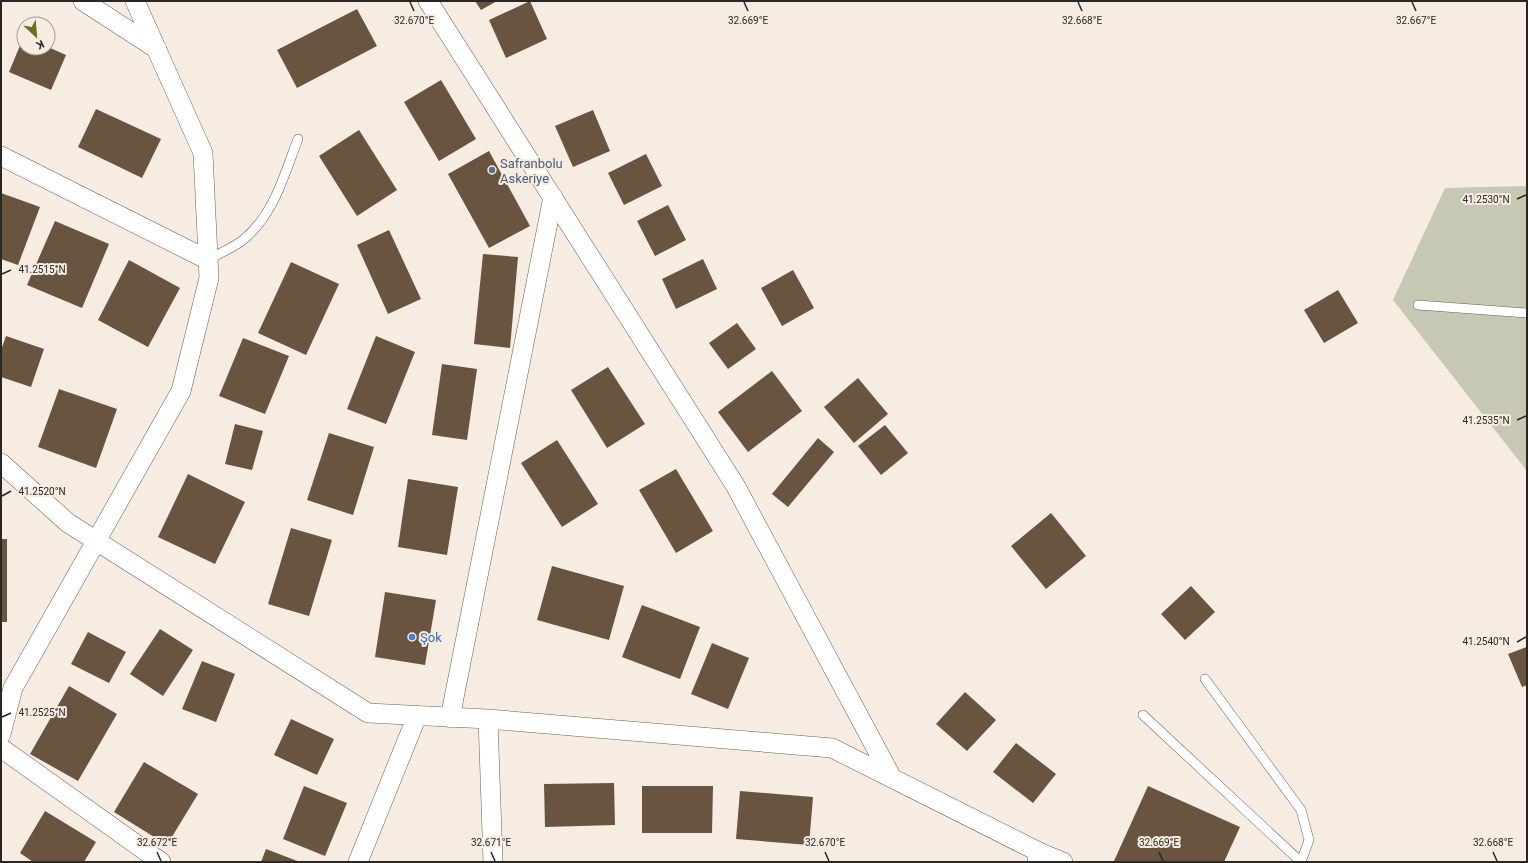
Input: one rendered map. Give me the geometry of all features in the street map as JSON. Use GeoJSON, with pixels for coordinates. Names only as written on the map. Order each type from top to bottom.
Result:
{"type":"FeatureCollection","features":[{"type":"Feature","properties":{"kind":"street"},"geometry":{"type":"LineString","coordinates":[[83,1],[157,49]]}},
{"type":"Feature","properties":{"kind":"street"},"geometry":{"type":"LineString","coordinates":[[1,734],[13,688],[181,390],[209,278],[203,153],[135,1]]}},
{"type":"Feature","properties":{"kind":"street"},"geometry":{"type":"LineString","coordinates":[[428,1],[735,485],[892,778]]}},
{"type":"Feature","properties":{"kind":"street"},"geometry":{"type":"LineString","coordinates":[[1,156],[208,260]]}},
{"type":"Feature","properties":{"kind":"street"},"geometry":{"type":"LineString","coordinates":[[450,718],[553,197]]}},
{"type":"Feature","properties":{"kind":"street"},"geometry":{"type":"LineString","coordinates":[[1,463],[68,524],[368,713],[488,720],[832,748],[892,778],[1040,859],[1063,862]]}},
{"type":"Feature","properties":{"kind":"street"},"geometry":{"type":"LineString","coordinates":[[358,862],[418,716]]}},
{"type":"Feature","properties":{"kind":"street"},"geometry":{"type":"LineString","coordinates":[[488,720],[493,862]]}},
{"type":"Feature","properties":{"kind":"street"},"geometry":{"type":"LineString","coordinates":[[1,748],[161,862]]}},
{"type":"Feature","properties":{"kind":"lane"},"geometry":{"type":"LineString","coordinates":[[208,260],[242,241],[256,228],[274,202],[298,139]]}},
{"type":"Feature","properties":{"kind":"lane"},"geometry":{"type":"LineString","coordinates":[[1418,305],[1527,313]]}},
{"type":"Feature","properties":{"kind":"lane"},"geometry":{"type":"LineString","coordinates":[[1143,715],[1301,862],[1309,840],[1301,810],[1205,679]]}},
{"type":"Feature","properties":{"kind":"green space"},"geometry":{"type":"Polygon","coordinates":[[[1527,186],[1527,471],[1393,300],[1445,188],[1527,186]]]}},
{"type":"Feature","properties":{"kind":"building"},"geometry":{"type":"Polygon","coordinates":[[[475,1],[497,1],[481,10],[475,1]]]}},
{"type":"Feature","properties":{"kind":"building"},"geometry":{"type":"Polygon","coordinates":[[[530,1],[547,39],[506,58],[489,20],[530,1]]]}},
{"type":"Feature","properties":{"kind":"building"},"geometry":{"type":"Polygon","coordinates":[[[357,9],[377,46],[297,88],[277,50],[357,9]]]}},
{"type":"Feature","properties":{"kind":"building"},"geometry":{"type":"Polygon","coordinates":[[[56,51],[66,55],[51,90],[9,72],[16,55],[56,56],[56,51]]]}},
{"type":"Feature","properties":{"kind":"building"},"geometry":{"type":"Polygon","coordinates":[[[441,80],[476,139],[439,161],[404,102],[441,80]]]}},
{"type":"Feature","properties":{"kind":"building"},"geometry":{"type":"Polygon","coordinates":[[[96,109],[161,139],[142,178],[78,147],[96,109]]]}},
{"type":"Feature","properties":{"kind":"building"},"geometry":{"type":"Polygon","coordinates":[[[593,110],[610,151],[573,167],[555,126],[593,110]]]}},
{"type":"Feature","properties":{"kind":"building"},"geometry":{"type":"Polygon","coordinates":[[[359,130],[397,190],[357,216],[319,156],[359,130]]]}},
{"type":"Feature","properties":{"kind":"building"},"geometry":{"type":"Polygon","coordinates":[[[489,151],[530,226],[489,248],[448,174],[489,151]]]}},
{"type":"Feature","properties":{"kind":"building"},"geometry":{"type":"Polygon","coordinates":[[[646,154],[662,186],[624,205],[608,173],[646,154]]]}},
{"type":"Feature","properties":{"kind":"building"},"geometry":{"type":"Polygon","coordinates":[[[1,193],[40,207],[18,265],[1,259],[1,193]]]}},
{"type":"Feature","properties":{"kind":"building"},"geometry":{"type":"Polygon","coordinates":[[[668,205],[686,240],[655,256],[637,221],[668,205]]]}},
{"type":"Feature","properties":{"kind":"building"},"geometry":{"type":"Polygon","coordinates":[[[55,221],[109,244],[82,308],[27,285],[55,221]]]}},
{"type":"Feature","properties":{"kind":"building"},"geometry":{"type":"Polygon","coordinates":[[[389,230],[421,299],[388,314],[357,245],[389,230]]]}},
{"type":"Feature","properties":{"kind":"building"},"geometry":{"type":"Polygon","coordinates":[[[483,254],[518,257],[510,348],[474,344],[483,254]]]}},
{"type":"Feature","properties":{"kind":"building"},"geometry":{"type":"Polygon","coordinates":[[[703,259],[717,289],[676,309],[662,279],[703,259]]]}},
{"type":"Feature","properties":{"kind":"building"},"geometry":{"type":"Polygon","coordinates":[[[129,260],[180,288],[148,347],[98,320],[129,260]]]}},
{"type":"Feature","properties":{"kind":"building"},"geometry":{"type":"Polygon","coordinates":[[[291,262],[339,284],[306,355],[258,333],[291,262]]]}},
{"type":"Feature","properties":{"kind":"building"},"geometry":{"type":"Polygon","coordinates":[[[793,270],[814,308],[782,326],[761,288],[793,270]]]}},
{"type":"Feature","properties":{"kind":"building"},"geometry":{"type":"Polygon","coordinates":[[[1338,290],[1358,323],[1324,343],[1304,310],[1338,290]]]}},
{"type":"Feature","properties":{"kind":"building"},"geometry":{"type":"Polygon","coordinates":[[[737,323],[756,349],[728,369],[709,343],[737,323]]]}},
{"type":"Feature","properties":{"kind":"building"},"geometry":{"type":"Polygon","coordinates":[[[6,336],[44,349],[31,387],[1,377],[1,350],[6,336]]]}},
{"type":"Feature","properties":{"kind":"building"},"geometry":{"type":"Polygon","coordinates":[[[376,336],[415,352],[386,424],[347,409],[376,336]]]}},
{"type":"Feature","properties":{"kind":"building"},"geometry":{"type":"Polygon","coordinates":[[[243,338],[289,356],[265,414],[219,396],[243,338]]]}},
{"type":"Feature","properties":{"kind":"building"},"geometry":{"type":"Polygon","coordinates":[[[442,364],[477,369],[467,440],[432,435],[442,364]]]}},
{"type":"Feature","properties":{"kind":"building"},"geometry":{"type":"Polygon","coordinates":[[[608,367],[645,424],[607,448],[571,390],[608,367]]]}},
{"type":"Feature","properties":{"kind":"building"},"geometry":{"type":"Polygon","coordinates":[[[772,371],[802,411],[748,452],[718,412],[772,371]]]}},
{"type":"Feature","properties":{"kind":"building"},"geometry":{"type":"Polygon","coordinates":[[[858,378],[888,414],[854,443],[824,407],[858,378]]]}},
{"type":"Feature","properties":{"kind":"building"},"geometry":{"type":"Polygon","coordinates":[[[59,389],[117,409],[96,468],[38,447],[59,389]]]}},
{"type":"Feature","properties":{"kind":"building"},"geometry":{"type":"Polygon","coordinates":[[[235,424],[263,431],[252,470],[225,464],[235,424]]]}},
{"type":"Feature","properties":{"kind":"building"},"geometry":{"type":"Polygon","coordinates":[[[885,425],[908,453],[881,475],[858,446],[885,425]]]}},
{"type":"Feature","properties":{"kind":"building"},"geometry":{"type":"Polygon","coordinates":[[[329,433],[374,447],[353,515],[307,500],[329,433]]]}},
{"type":"Feature","properties":{"kind":"building"},"geometry":{"type":"Polygon","coordinates":[[[818,438],[834,452],[788,507],[772,494],[818,438]]]}},
{"type":"Feature","properties":{"kind":"building"},"geometry":{"type":"Polygon","coordinates":[[[557,440],[598,504],[562,527],[521,463],[557,440]]]}},
{"type":"Feature","properties":{"kind":"building"},"geometry":{"type":"Polygon","coordinates":[[[676,469],[713,531],[676,553],[639,490],[676,469]]]}},
{"type":"Feature","properties":{"kind":"building"},"geometry":{"type":"Polygon","coordinates":[[[188,474],[245,502],[215,564],[158,537],[188,474]]]}},
{"type":"Feature","properties":{"kind":"building"},"geometry":{"type":"Polygon","coordinates":[[[408,479],[458,487],[447,555],[398,547],[408,479]]]}},
{"type":"Feature","properties":{"kind":"building"},"geometry":{"type":"Polygon","coordinates":[[[1051,513],[1086,556],[1046,589],[1011,546],[1051,513]]]}},
{"type":"Feature","properties":{"kind":"building"},"geometry":{"type":"Polygon","coordinates":[[[291,528],[332,540],[309,616],[268,604],[291,528]]]}},
{"type":"Feature","properties":{"kind":"building"},"geometry":{"type":"Polygon","coordinates":[[[1,539],[7,539],[7,622],[1,622],[1,539]]]}},
{"type":"Feature","properties":{"kind":"building"},"geometry":{"type":"Polygon","coordinates":[[[552,566],[624,586],[609,640],[537,620],[552,566]]]}},
{"type":"Feature","properties":{"kind":"building"},"geometry":{"type":"Polygon","coordinates":[[[1191,586],[1215,612],[1185,640],[1161,614],[1191,586]]]}},
{"type":"Feature","properties":{"kind":"building"},"geometry":{"type":"Polygon","coordinates":[[[385,592],[436,600],[425,665],[375,657],[385,592]]]}},
{"type":"Feature","properties":{"kind":"building"},"geometry":{"type":"Polygon","coordinates":[[[642,605],[700,627],[680,679],[622,657],[642,605]]]}},
{"type":"Feature","properties":{"kind":"building"},"geometry":{"type":"Polygon","coordinates":[[[160,629],[193,650],[163,696],[130,674],[160,629]]]}},
{"type":"Feature","properties":{"kind":"building"},"geometry":{"type":"Polygon","coordinates":[[[88,632],[126,652],[109,683],[71,664],[88,632]]]}},
{"type":"Feature","properties":{"kind":"building"},"geometry":{"type":"Polygon","coordinates":[[[712,643],[749,658],[728,709],[691,694],[712,643]]]}},
{"type":"Feature","properties":{"kind":"building"},"geometry":{"type":"Polygon","coordinates":[[[1527,647],[1527,685],[1522,687],[1508,654],[1527,647]]]}},
{"type":"Feature","properties":{"kind":"building"},"geometry":{"type":"Polygon","coordinates":[[[202,661],[235,674],[216,722],[182,709],[202,661]]]}},
{"type":"Feature","properties":{"kind":"building"},"geometry":{"type":"Polygon","coordinates":[[[69,686],[117,714],[78,781],[30,754],[69,686]]]}},
{"type":"Feature","properties":{"kind":"building"},"geometry":{"type":"Polygon","coordinates":[[[965,692],[996,720],[967,751],[936,724],[965,692]]]}},
{"type":"Feature","properties":{"kind":"building"},"geometry":{"type":"Polygon","coordinates":[[[291,719],[334,739],[317,775],[274,755],[291,719]]]}},
{"type":"Feature","properties":{"kind":"building"},"geometry":{"type":"Polygon","coordinates":[[[1016,743],[1056,774],[1033,803],[993,772],[1016,743]]]}},
{"type":"Feature","properties":{"kind":"building"},"geometry":{"type":"Polygon","coordinates":[[[144,762],[198,794],[167,845],[114,812],[144,762]]]}},
{"type":"Feature","properties":{"kind":"building"},"geometry":{"type":"Polygon","coordinates":[[[614,783],[615,825],[545,827],[544,784],[614,783]]]}},
{"type":"Feature","properties":{"kind":"building"},"geometry":{"type":"Polygon","coordinates":[[[304,786],[347,803],[325,856],[283,839],[304,786]]]}},
{"type":"Feature","properties":{"kind":"building"},"geometry":{"type":"Polygon","coordinates":[[[642,786],[713,786],[712,833],[642,833],[642,786]]]}},
{"type":"Feature","properties":{"kind":"building"},"geometry":{"type":"Polygon","coordinates":[[[1148,786],[1240,827],[1224,862],[1114,861],[1148,786]]]}},
{"type":"Feature","properties":{"kind":"building"},"geometry":{"type":"Polygon","coordinates":[[[740,791],[813,797],[809,845],[736,839],[740,791]]]}},
{"type":"Feature","properties":{"kind":"building"},"geometry":{"type":"Polygon","coordinates":[[[45,811],[96,842],[84,862],[33,862],[20,853],[45,811]]]}},
{"type":"Feature","properties":{"kind":"building"},"geometry":{"type":"Polygon","coordinates":[[[266,849],[300,862],[261,862],[266,849]]]}},
{"type":"Feature","properties":{"kind":"place","name":"Safranbolu Askeriye"},"geometry":{"type":"Point","coordinates":[492,170]}},
{"type":"Feature","properties":{"kind":"place","name":"Şok"},"geometry":{"type":"Point","coordinates":[412,637]}}]}
